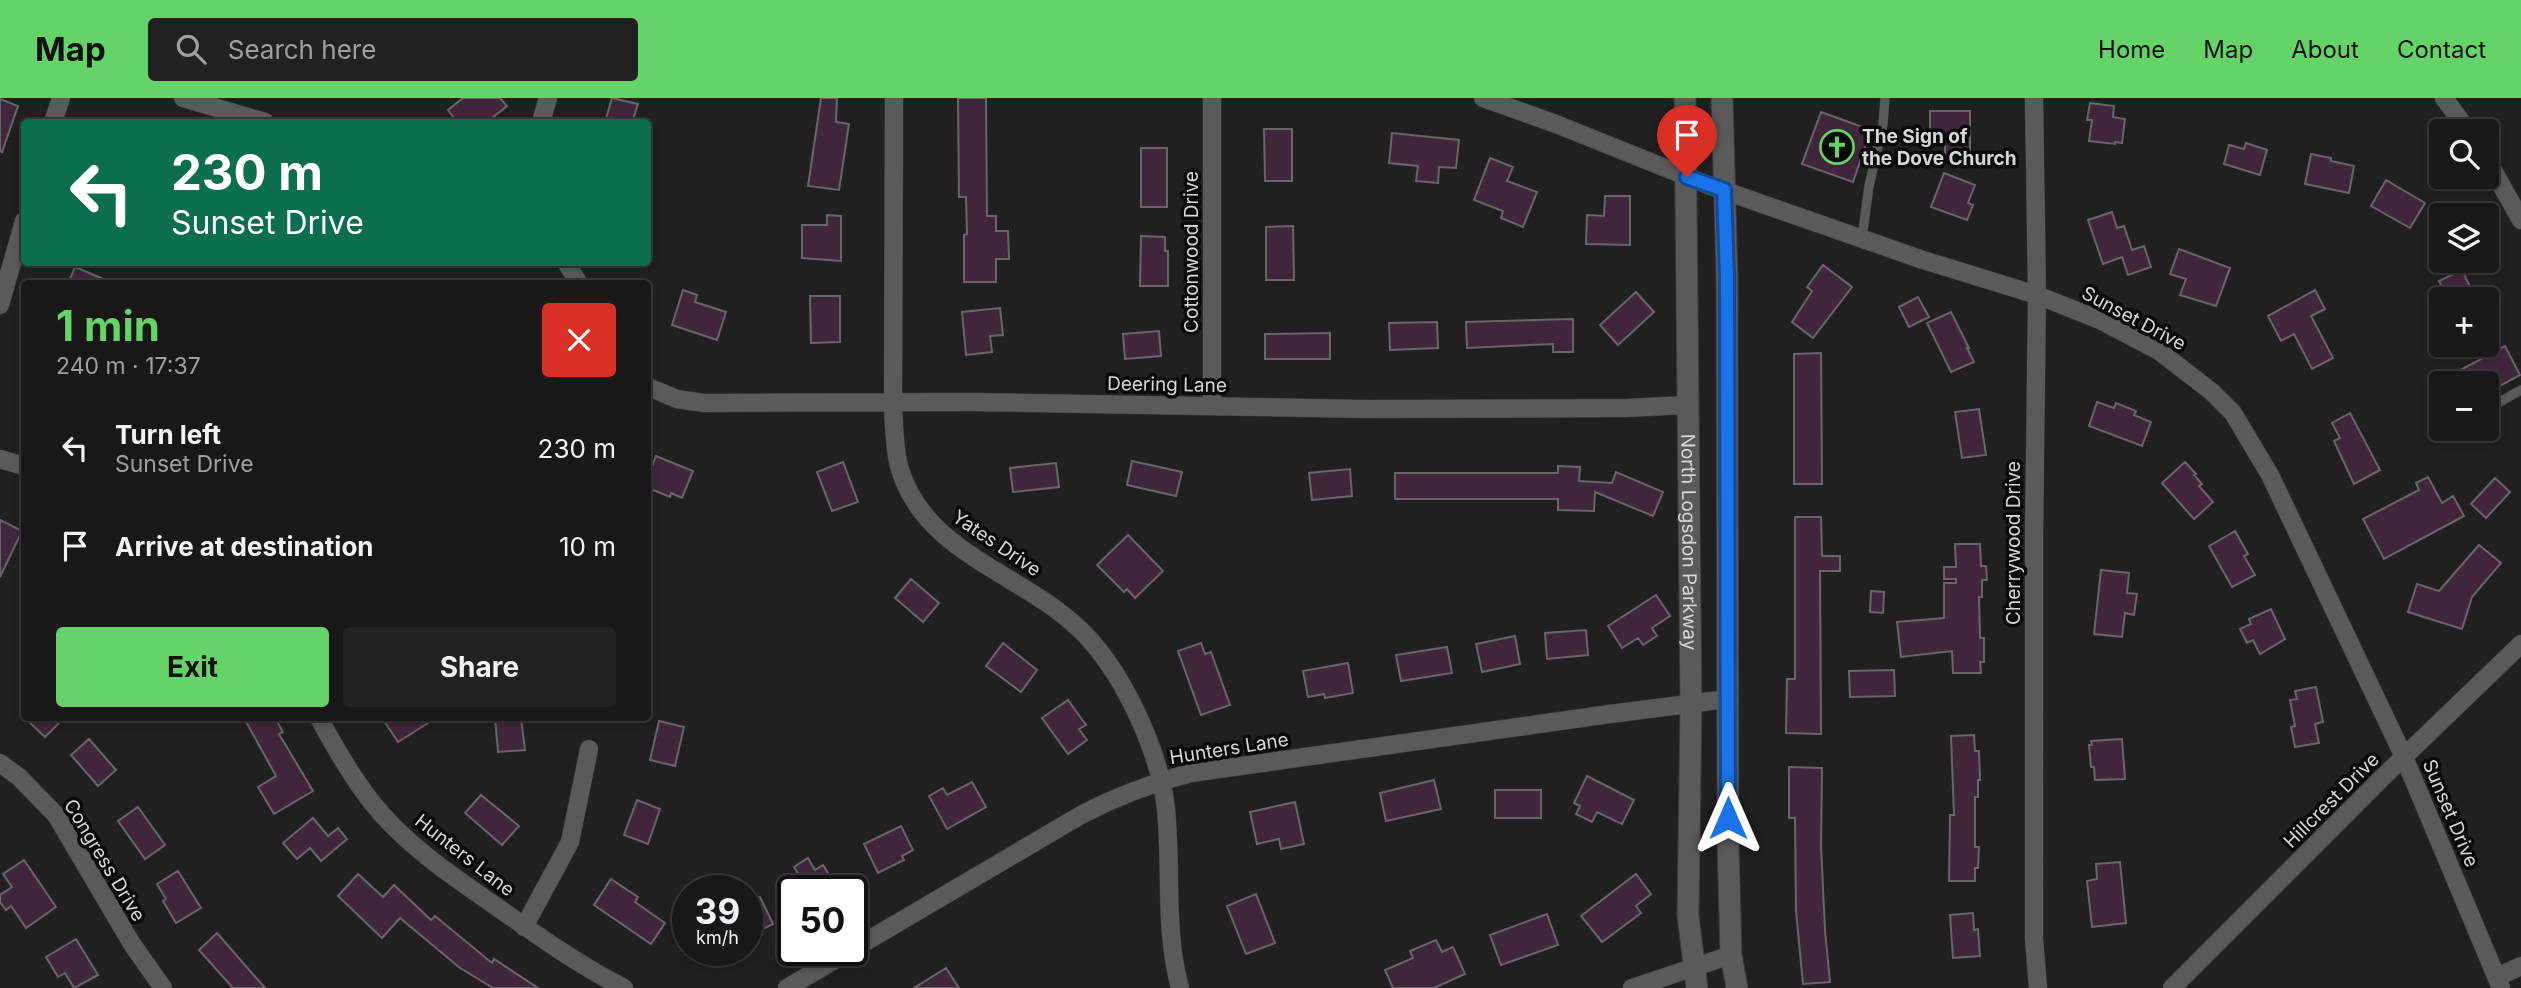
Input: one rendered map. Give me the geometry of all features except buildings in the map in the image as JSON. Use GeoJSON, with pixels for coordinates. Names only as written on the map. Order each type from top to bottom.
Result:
{"type":"FeatureCollection","features":[{"type":"Feature","properties":{"kind":"main road","name":"North Logsdon Parkway"},"geometry":{"type":"LineString","coordinates":[[1685,98],[1691,705],[1688,916],[1695,977]]}},
{"type":"Feature","properties":{"kind":"main road","name":"North Logsdon Parkway"},"geometry":{"type":"LineString","coordinates":[[1722,98],[1727,304],[1728,842],[1731,955],[1737,988]]}},
{"type":"Feature","properties":{"kind":"street"},"geometry":{"type":"LineString","coordinates":[[54,119],[61,98]]}},
{"type":"Feature","properties":{"kind":"street"},"geometry":{"type":"LineString","coordinates":[[183,98],[255,119]]}},
{"type":"Feature","properties":{"kind":"street"},"geometry":{"type":"LineString","coordinates":[[542,119],[548,98]]}},
{"type":"Feature","properties":{"kind":"street","name":"Yates Drive"},"geometry":{"type":"LineString","coordinates":[[894,98],[892,403],[895,447],[900,468],[908,489],[933,525],[949,540],[1041,597],[1076,625],[1091,640],[1117,677],[1137,717],[1161,780],[1166,811],[1171,943],[1180,988]]}},
{"type":"Feature","properties":{"kind":"street","name":"Cottonwood Drive"},"geometry":{"type":"LineString","coordinates":[[1212,98],[1212,406]]}},
{"type":"Feature","properties":{"kind":"street","name":"Sunset Drive"},"geometry":{"type":"LineString","coordinates":[[1483,98],[1556,124],[1687,177],[2037,295],[2102,321],[2159,351],[2189,372],[2233,414],[2270,475],[2404,757],[2499,983]]}},
{"type":"Feature","properties":{"kind":"street","name":"Cherrywood Drive"},"geometry":{"type":"LineString","coordinates":[[2034,98],[2037,295],[2034,939],[2038,988]]}},
{"type":"Feature","properties":{"kind":"street"},"geometry":{"type":"LineString","coordinates":[[2444,98],[2459,119]]}},
{"type":"Feature","properties":{"kind":"street"},"geometry":{"type":"LineString","coordinates":[[2499,181],[2521,220]]}},
{"type":"Feature","properties":{"kind":"street"},"geometry":{"type":"LineString","coordinates":[[0,305],[21,232]]}},
{"type":"Feature","properties":{"kind":"street","name":"Deering Lane"},"geometry":{"type":"LineString","coordinates":[[651,388],[677,399],[704,403],[1626,408],[1687,405]]}},
{"type":"Feature","properties":{"kind":"street"},"geometry":{"type":"LineString","coordinates":[[0,460],[21,465]]}},
{"type":"Feature","properties":{"kind":"street","name":"Hillcrest Drive"},"geometry":{"type":"LineString","coordinates":[[2172,988],[2521,644]]}},
{"type":"Feature","properties":{"kind":"street","name":"Hunters Lane"},"geometry":{"type":"LineString","coordinates":[[787,988],[1082,815],[1108,801],[1161,780],[1232,767],[1727,699]]}},
{"type":"Feature","properties":{"kind":"street","name":"Hunters Lane"},"geometry":{"type":"LineString","coordinates":[[321,721],[370,800],[432,860],[524,927],[624,988]]}},
{"type":"Feature","properties":{"kind":"street"},"geometry":{"type":"LineString","coordinates":[[524,927],[570,842],[589,749]]}},
{"type":"Feature","properties":{"kind":"street","name":"Congress Drive"},"geometry":{"type":"LineString","coordinates":[[0,763],[19,777],[56,815],[132,944],[163,988]]}},
{"type":"Feature","properties":{"kind":"street"},"geometry":{"type":"LineString","coordinates":[[1632,988],[1695,977],[1731,955]]}},
{"type":"Feature","properties":{"kind":"street"},"geometry":{"type":"LineString","coordinates":[[2499,983],[2521,966]]}},
{"type":"Feature","properties":{"kind":"lane"},"geometry":{"type":"LineString","coordinates":[[1862,238],[1868,186],[1883,124],[1885,98]]}},
{"type":"Feature","properties":{"kind":"lane"},"geometry":{"type":"LineString","coordinates":[[2499,402],[2521,390]]}},
{"type":"Feature","properties":{"kind":"place","name":"The Sign of the Dove Church"},"geometry":{"type":"Point","coordinates":[1837,147]}},
{"type":"Feature","properties":{"kind":"route"},"geometry":{"type":"LineString","coordinates":[[1687,177],[1724,190],[1727,277],[1728,818]]}}]}
